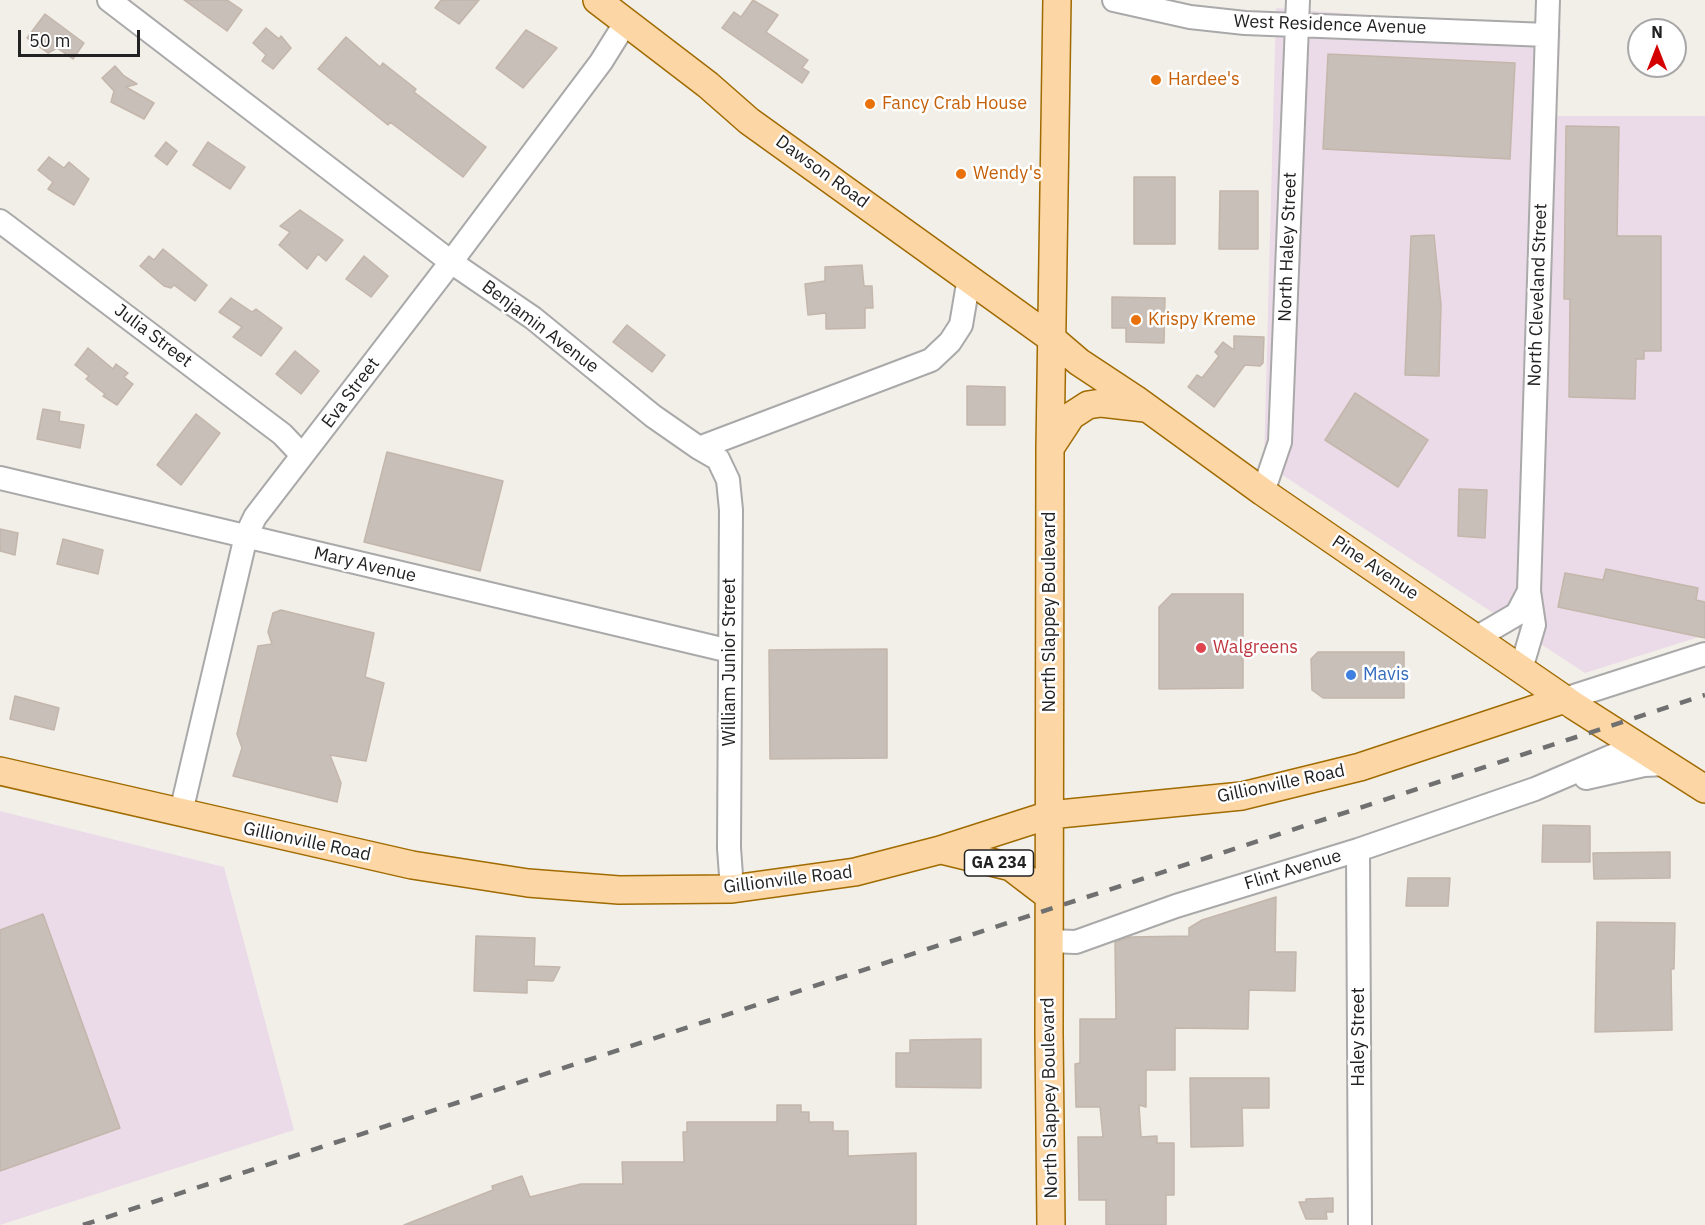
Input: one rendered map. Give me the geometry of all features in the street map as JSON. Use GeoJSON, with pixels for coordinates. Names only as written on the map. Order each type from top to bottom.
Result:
{"type":"FeatureCollection","features":[{"type":"Feature","properties":{"kind":"main road","name":"Dawson Road"},"geometry":{"type":"LineString","coordinates":[[597,0],[708,85],[749,121],[1052,338]]}},
{"type":"Feature","properties":{"kind":"main road","name":"North Slappey Boulevard"},"geometry":{"type":"LineString","coordinates":[[1051,1225],[1050,448],[1056,0]]}},
{"type":"Feature","properties":{"kind":"main road","name":"Pine Avenue"},"geometry":{"type":"LineString","coordinates":[[1052,338],[1079,362],[1263,492],[1565,699],[1705,789]]}},
{"type":"Feature","properties":{"kind":"main road"},"geometry":{"type":"LineString","coordinates":[[1050,448],[1071,416],[1088,405],[1101,403],[1147,408]]}},
{"type":"Feature","properties":{"kind":"main road","name":"Gillionville Road"},"geometry":{"type":"LineString","coordinates":[[0,771],[412,865],[528,884],[619,890],[732,889],[855,872],[940,850],[1049,815],[1242,796],[1360,767],[1565,699]]}},
{"type":"Feature","properties":{"kind":"main road","name":"GA 234"},"geometry":{"type":"LineString","coordinates":[[940,850],[1011,867],[1049,896]]}},
{"type":"Feature","properties":{"kind":"street","name":"Benjamin Avenue"},"geometry":{"type":"LineString","coordinates":[[109,0],[451,262],[533,318],[653,416],[699,448]]}},
{"type":"Feature","properties":{"kind":"street","name":"West Residence Avenue"},"geometry":{"type":"LineString","coordinates":[[1114,0],[1190,17],[1297,25],[1547,35]]}},
{"type":"Feature","properties":{"kind":"street","name":"North Haley Street"},"geometry":{"type":"LineString","coordinates":[[1263,492],[1280,442],[1298,0]]}},
{"type":"Feature","properties":{"kind":"street","name":"North Cleveland Street"},"geometry":{"type":"LineString","coordinates":[[1521,669],[1534,625],[1529,591],[1548,0]]}},
{"type":"Feature","properties":{"kind":"street","name":"Eva Street"},"geometry":{"type":"LineString","coordinates":[[181,812],[246,536],[255,517],[601,62],[626,22]]}},
{"type":"Feature","properties":{"kind":"street","name":"Julia Street"},"geometry":{"type":"LineString","coordinates":[[0,221],[282,434],[302,455]]}},
{"type":"Feature","properties":{"kind":"street"},"geometry":{"type":"LineString","coordinates":[[699,448],[931,360],[950,342],[961,325],[969,278]]}},
{"type":"Feature","properties":{"kind":"street","name":"William Junior Street"},"geometry":{"type":"LineString","coordinates":[[699,448],[718,459],[728,480],[731,510],[729,848],[732,889]]}},
{"type":"Feature","properties":{"kind":"street","name":"Mary Avenue"},"geometry":{"type":"LineString","coordinates":[[0,478],[730,651]]}},
{"type":"Feature","properties":{"kind":"street","name":"North Cleveland Street"},"geometry":{"type":"LineString","coordinates":[[1476,638],[1517,614],[1529,591]]}},
{"type":"Feature","properties":{"kind":"street"},"geometry":{"type":"LineString","coordinates":[[1565,699],[1705,654]]}},
{"type":"Feature","properties":{"kind":"street","name":"Flint Avenue"},"geometry":{"type":"LineString","coordinates":[[1049,941],[1076,942],[1176,906],[1358,850],[1535,789],[1638,745]]}},
{"type":"Feature","properties":{"kind":"street","name":"Flint Avenue"},"geometry":{"type":"LineString","coordinates":[[1535,789],[1644,765],[1668,764]]}},
{"type":"Feature","properties":{"kind":"street","name":"Haley Street"},"geometry":{"type":"LineString","coordinates":[[1358,850],[1360,1225]]}},
{"type":"Feature","properties":{"kind":"shaded area"},"geometry":{"type":"Polygon","coordinates":[[[1276,8],[1561,30],[1556,116],[1705,116],[1705,635],[1585,673],[1264,463],[1276,8]]]}},
{"type":"Feature","properties":{"kind":"shaded area"},"geometry":{"type":"Polygon","coordinates":[[[0,811],[224,867],[294,1130],[0,1225],[0,811]]]}},
{"type":"Feature","properties":{"kind":"building"},"geometry":{"type":"Polygon","coordinates":[[[184,0],[227,0],[242,10],[227,31],[184,0]]]}},
{"type":"Feature","properties":{"kind":"building"},"geometry":{"type":"Polygon","coordinates":[[[441,0],[479,0],[459,24],[435,8],[441,0]]]}},
{"type":"Feature","properties":{"kind":"building"},"geometry":{"type":"Polygon","coordinates":[[[753,0],[778,15],[766,32],[808,60],[802,68],[809,72],[802,83],[722,28],[734,12],[741,17],[753,0]]]}},
{"type":"Feature","properties":{"kind":"building"},"geometry":{"type":"Polygon","coordinates":[[[45,14],[84,43],[73,59],[57,48],[48,53],[27,38],[45,14]]]}},
{"type":"Feature","properties":{"kind":"building"},"geometry":{"type":"Polygon","coordinates":[[[266,28],[279,39],[281,36],[291,48],[273,69],[262,61],[266,55],[253,43],[266,28]]]}},
{"type":"Feature","properties":{"kind":"building"},"geometry":{"type":"Polygon","coordinates":[[[526,30],[557,48],[523,88],[496,68],[526,30]]]}},
{"type":"Feature","properties":{"kind":"building"},"geometry":{"type":"Polygon","coordinates":[[[346,37],[380,67],[383,63],[416,89],[414,92],[486,147],[463,177],[390,122],[388,125],[318,69],[346,37]]]}},
{"type":"Feature","properties":{"kind":"building"},"geometry":{"type":"Polygon","coordinates":[[[1328,54],[1515,63],[1510,159],[1323,149],[1328,54]]]}},
{"type":"Feature","properties":{"kind":"building"},"geometry":{"type":"Polygon","coordinates":[[[115,66],[124,76],[137,84],[126,87],[154,103],[144,119],[111,102],[114,91],[102,78],[115,66]]]}},
{"type":"Feature","properties":{"kind":"building"},"geometry":{"type":"Polygon","coordinates":[[[1566,126],[1619,127],[1617,236],[1661,236],[1661,351],[1644,351],[1644,359],[1636,359],[1635,399],[1569,397],[1570,299],[1564,299],[1566,126]]]}},
{"type":"Feature","properties":{"kind":"building"},"geometry":{"type":"Polygon","coordinates":[[[166,142],[177,151],[167,165],[155,156],[166,142]]]}},
{"type":"Feature","properties":{"kind":"building"},"geometry":{"type":"Polygon","coordinates":[[[208,142],[245,167],[230,189],[193,165],[208,142]]]}},
{"type":"Feature","properties":{"kind":"building"},"geometry":{"type":"Polygon","coordinates":[[[49,157],[64,168],[69,162],[89,179],[74,205],[48,189],[53,182],[38,170],[49,157]]]}},
{"type":"Feature","properties":{"kind":"building"},"geometry":{"type":"Polygon","coordinates":[[[1134,177],[1175,177],[1175,244],[1134,244],[1134,177]]]}},
{"type":"Feature","properties":{"kind":"building"},"geometry":{"type":"Polygon","coordinates":[[[1220,191],[1258,191],[1258,249],[1219,249],[1220,191]]]}},
{"type":"Feature","properties":{"kind":"building"},"geometry":{"type":"Polygon","coordinates":[[[300,210],[343,240],[326,261],[318,254],[307,269],[279,245],[290,232],[280,226],[300,210]]]}},
{"type":"Feature","properties":{"kind":"building"},"geometry":{"type":"Polygon","coordinates":[[[1434,235],[1441,305],[1439,376],[1405,375],[1411,236],[1434,235]]]}},
{"type":"Feature","properties":{"kind":"building"},"geometry":{"type":"Polygon","coordinates":[[[163,249],[207,285],[195,301],[174,285],[171,288],[164,286],[140,266],[149,256],[154,260],[163,249]]]}},
{"type":"Feature","properties":{"kind":"building"},"geometry":{"type":"Polygon","coordinates":[[[364,256],[388,276],[371,297],[346,279],[364,256]]]}},
{"type":"Feature","properties":{"kind":"building"},"geometry":{"type":"Polygon","coordinates":[[[862,265],[864,286],[872,286],[873,308],[865,308],[865,328],[826,329],[826,313],[808,315],[805,284],[825,281],[825,267],[862,265]]]}},
{"type":"Feature","properties":{"kind":"building"},"geometry":{"type":"Polygon","coordinates":[[[1112,297],[1165,298],[1164,343],[1126,342],[1126,328],[1112,328],[1112,297]]]}},
{"type":"Feature","properties":{"kind":"building"},"geometry":{"type":"Polygon","coordinates":[[[231,298],[252,312],[256,309],[282,328],[261,356],[233,337],[242,327],[219,312],[231,298]]]}},
{"type":"Feature","properties":{"kind":"building"},"geometry":{"type":"Polygon","coordinates":[[[627,325],[665,355],[652,372],[613,342],[627,325]]]}},
{"type":"Feature","properties":{"kind":"building"},"geometry":{"type":"Polygon","coordinates":[[[1234,336],[1264,337],[1263,363],[1260,366],[1245,365],[1214,407],[1188,387],[1197,375],[1202,378],[1219,356],[1215,352],[1223,342],[1234,350],[1234,336]]]}},
{"type":"Feature","properties":{"kind":"building"},"geometry":{"type":"Polygon","coordinates":[[[88,348],[113,369],[116,364],[128,373],[124,377],[133,384],[117,405],[103,396],[105,394],[86,379],[89,376],[75,365],[88,348]]]}},
{"type":"Feature","properties":{"kind":"building"},"geometry":{"type":"Polygon","coordinates":[[[295,351],[319,371],[301,394],[276,374],[295,351]]]}},
{"type":"Feature","properties":{"kind":"building"},"geometry":{"type":"Polygon","coordinates":[[[967,386],[1005,387],[1005,425],[967,425],[967,386]]]}},
{"type":"Feature","properties":{"kind":"building"},"geometry":{"type":"Polygon","coordinates":[[[1355,393],[1428,440],[1398,487],[1325,440],[1355,393]]]}},
{"type":"Feature","properties":{"kind":"building"},"geometry":{"type":"Polygon","coordinates":[[[43,409],[60,412],[59,421],[84,425],[80,448],[37,439],[43,409]]]}},
{"type":"Feature","properties":{"kind":"building"},"geometry":{"type":"Polygon","coordinates":[[[196,414],[220,433],[181,485],[157,465],[196,414]]]}},
{"type":"Feature","properties":{"kind":"building"},"geometry":{"type":"Polygon","coordinates":[[[387,452],[503,481],[480,571],[364,542],[387,452]]]}},
{"type":"Feature","properties":{"kind":"building"},"geometry":{"type":"Polygon","coordinates":[[[1459,489],[1487,490],[1485,538],[1458,536],[1459,489]]]}},
{"type":"Feature","properties":{"kind":"building"},"geometry":{"type":"Polygon","coordinates":[[[0,529],[18,533],[15,555],[0,551],[0,529]]]}},
{"type":"Feature","properties":{"kind":"building"},"geometry":{"type":"Polygon","coordinates":[[[63,539],[103,550],[98,574],[57,564],[63,539]]]}},
{"type":"Feature","properties":{"kind":"building"},"geometry":{"type":"Polygon","coordinates":[[[1606,569],[1698,588],[1696,600],[1705,602],[1705,638],[1558,607],[1565,573],[1603,580],[1606,569]]]}},
{"type":"Feature","properties":{"kind":"building","name":"Walgreens"},"geometry":{"type":"Polygon","coordinates":[[[1172,594],[1243,594],[1243,688],[1159,689],[1159,607],[1172,594]]]}},
{"type":"Feature","properties":{"kind":"building"},"geometry":{"type":"Polygon","coordinates":[[[281,610],[374,633],[365,677],[384,683],[366,761],[330,755],[341,783],[337,802],[233,776],[242,748],[237,734],[258,646],[272,644],[268,632],[273,613],[281,610]]]}},
{"type":"Feature","properties":{"kind":"building"},"geometry":{"type":"Polygon","coordinates":[[[887,649],[887,758],[770,759],[769,650],[887,649]]]}},
{"type":"Feature","properties":{"kind":"building"},"geometry":{"type":"Polygon","coordinates":[[[1318,652],[1404,652],[1404,698],[1323,698],[1312,690],[1311,659],[1318,652]]]}},
{"type":"Feature","properties":{"kind":"building"},"geometry":{"type":"Polygon","coordinates":[[[15,696],[59,708],[54,730],[10,719],[15,696]]]}},
{"type":"Feature","properties":{"kind":"building"},"geometry":{"type":"Polygon","coordinates":[[[1543,825],[1590,826],[1590,862],[1542,862],[1543,825]]]}},
{"type":"Feature","properties":{"kind":"building"},"geometry":{"type":"Polygon","coordinates":[[[1670,852],[1670,878],[1594,879],[1593,853],[1670,852]]]}},
{"type":"Feature","properties":{"kind":"building"},"geometry":{"type":"Polygon","coordinates":[[[1408,878],[1450,878],[1448,906],[1406,906],[1408,878]]]}},
{"type":"Feature","properties":{"kind":"building"},"geometry":{"type":"Polygon","coordinates":[[[1276,897],[1275,952],[1296,952],[1295,991],[1249,990],[1248,1029],[1175,1028],[1175,1070],[1146,1070],[1146,1107],[1139,1105],[1141,1137],[1157,1136],[1157,1143],[1174,1143],[1174,1195],[1166,1195],[1166,1225],[1106,1225],[1106,1200],[1079,1200],[1078,1137],[1103,1137],[1100,1107],[1076,1107],[1075,1064],[1080,1063],[1080,1019],[1116,1019],[1115,942],[1130,937],[1189,936],[1189,928],[1202,920],[1276,897]]]}},
{"type":"Feature","properties":{"kind":"building"},"geometry":{"type":"Polygon","coordinates":[[[43,914],[120,1128],[0,1171],[0,930],[43,914]]]}},
{"type":"Feature","properties":{"kind":"building"},"geometry":{"type":"Polygon","coordinates":[[[1597,922],[1675,923],[1674,969],[1671,969],[1672,1030],[1595,1032],[1597,922]]]}},
{"type":"Feature","properties":{"kind":"building"},"geometry":{"type":"Polygon","coordinates":[[[476,936],[535,938],[534,966],[560,967],[553,981],[527,980],[527,993],[474,991],[476,936]]]}},
{"type":"Feature","properties":{"kind":"building"},"geometry":{"type":"Polygon","coordinates":[[[981,1039],[981,1088],[896,1087],[896,1053],[910,1053],[910,1040],[981,1039]]]}},
{"type":"Feature","properties":{"kind":"building"},"geometry":{"type":"Polygon","coordinates":[[[1190,1078],[1269,1078],[1269,1108],[1242,1108],[1243,1146],[1191,1147],[1190,1078]]]}},
{"type":"Feature","properties":{"kind":"building"},"geometry":{"type":"Polygon","coordinates":[[[777,1105],[801,1105],[801,1112],[809,1112],[809,1122],[833,1122],[833,1131],[848,1131],[848,1156],[916,1153],[916,1225],[404,1225],[493,1190],[492,1186],[522,1176],[530,1197],[581,1184],[623,1184],[622,1162],[684,1162],[683,1132],[687,1132],[687,1122],[777,1122],[777,1105]]]}},
{"type":"Feature","properties":{"kind":"building"},"geometry":{"type":"Polygon","coordinates":[[[1333,1198],[1333,1212],[1326,1212],[1327,1219],[1306,1219],[1299,1202],[1306,1202],[1306,1199],[1333,1198]]]}},
{"type":"Feature","properties":{"kind":"railway"},"geometry":{"type":"LineString","coordinates":[[83,1225],[1705,695]]}},
{"type":"Feature","properties":{"kind":"place","name":"Hardee's"},"geometry":{"type":"Point","coordinates":[1156,80]}},
{"type":"Feature","properties":{"kind":"place","name":"Fancy Crab House"},"geometry":{"type":"Point","coordinates":[870,104]}},
{"type":"Feature","properties":{"kind":"place","name":"Wendy's"},"geometry":{"type":"Point","coordinates":[961,174]}},
{"type":"Feature","properties":{"kind":"place","name":"Krispy Kreme"},"geometry":{"type":"Point","coordinates":[1136,320]}},
{"type":"Feature","properties":{"kind":"place","name":"Walgreens"},"geometry":{"type":"Point","coordinates":[1201,648]}},
{"type":"Feature","properties":{"kind":"place","name":"Mavis"},"geometry":{"type":"Point","coordinates":[1351,675]}}]}
